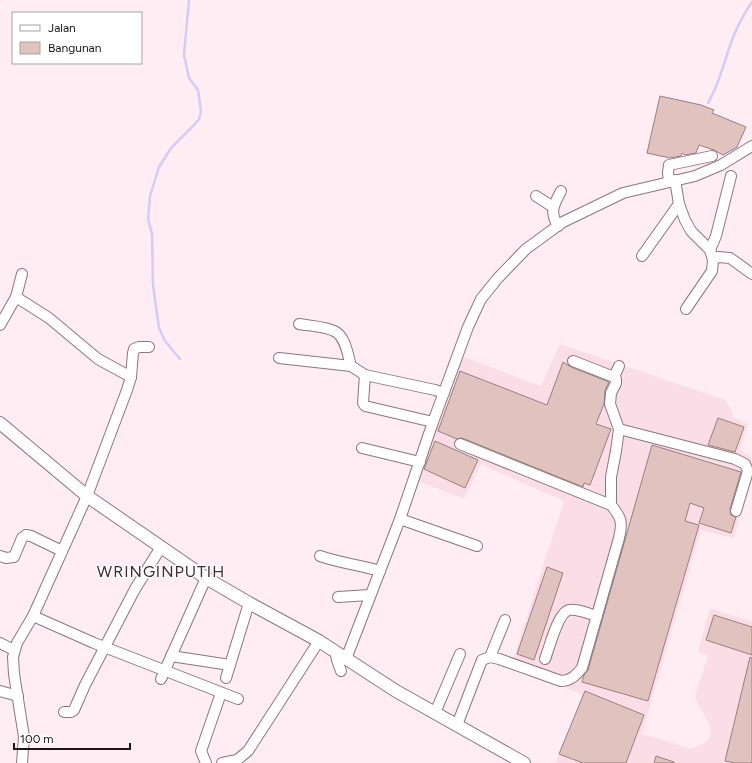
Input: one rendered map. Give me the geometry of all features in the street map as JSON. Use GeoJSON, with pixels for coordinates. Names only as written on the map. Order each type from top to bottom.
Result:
{"type":"FeatureCollection","features":[{"type":"Feature","properties":{"kind":"main road"},"geometry":{"type":"LineString","coordinates":[[0,423],[87,496],[206,578],[319,641],[337,659],[524,763]]}},
{"type":"Feature","properties":{"kind":"street"},"geometry":{"type":"LineString","coordinates":[[342,671],[337,659],[370,595],[380,571],[468,327],[481,299],[498,278],[526,249],[563,222],[623,193],[695,176],[721,165],[752,146]]}},
{"type":"Feature","properties":{"kind":"street"},"geometry":{"type":"LineString","coordinates":[[712,156],[669,165],[668,168],[679,204],[691,231],[711,255],[730,258],[752,274]]}},
{"type":"Feature","properties":{"kind":"street"},"geometry":{"type":"LineString","coordinates":[[686,309],[712,271],[711,255],[731,176]]}},
{"type":"Feature","properties":{"kind":"street"},"geometry":{"type":"LineString","coordinates":[[558,226],[552,215],[553,207],[561,191]]}},
{"type":"Feature","properties":{"kind":"street"},"geometry":{"type":"LineString","coordinates":[[536,196],[553,207]]}},
{"type":"Feature","properties":{"kind":"street"},"geometry":{"type":"LineString","coordinates":[[642,256],[679,204]]}},
{"type":"Feature","properties":{"kind":"street"},"geometry":{"type":"LineString","coordinates":[[0,325],[16,297],[22,274]]}},
{"type":"Feature","properties":{"kind":"street"},"geometry":{"type":"LineString","coordinates":[[16,297],[49,318],[98,359],[131,377]]}},
{"type":"Feature","properties":{"kind":"street"},"geometry":{"type":"LineString","coordinates":[[299,324],[337,332],[345,345],[351,366]]}},
{"type":"Feature","properties":{"kind":"street"},"geometry":{"type":"LineString","coordinates":[[22,763],[24,737],[13,665],[14,650],[22,633],[33,616],[87,496],[127,390],[131,377],[132,353],[134,349],[138,347],[149,347]]}},
{"type":"Feature","properties":{"kind":"street"},"geometry":{"type":"LineString","coordinates":[[279,358],[351,366],[365,375],[444,393]]}},
{"type":"Feature","properties":{"kind":"street"},"geometry":{"type":"LineString","coordinates":[[573,361],[614,377]]}},
{"type":"Feature","properties":{"kind":"street"},"geometry":{"type":"LineString","coordinates":[[611,505],[611,477],[619,429],[610,404],[611,393],[616,383],[616,379],[614,377],[619,366]]}},
{"type":"Feature","properties":{"kind":"street"},"geometry":{"type":"LineString","coordinates":[[365,375],[363,403],[365,406],[433,422]]}},
{"type":"Feature","properties":{"kind":"street"},"geometry":{"type":"LineString","coordinates":[[619,429],[736,459],[745,464],[748,471],[736,512]]}},
{"type":"Feature","properties":{"kind":"street"},"geometry":{"type":"LineString","coordinates":[[457,725],[482,660],[490,657],[552,678],[568,681],[582,668],[621,531],[621,519],[611,505],[460,444]]}},
{"type":"Feature","properties":{"kind":"street"},"geometry":{"type":"LineString","coordinates":[[362,448],[420,462]]}},
{"type":"Feature","properties":{"kind":"street"},"geometry":{"type":"LineString","coordinates":[[400,519],[477,546]]}},
{"type":"Feature","properties":{"kind":"street"},"geometry":{"type":"LineString","coordinates":[[0,556],[6,558],[14,556],[22,538],[26,535],[62,550]]}},
{"type":"Feature","properties":{"kind":"street"},"geometry":{"type":"LineString","coordinates":[[64,712],[71,712],[74,710],[85,685],[135,589],[161,547]]}},
{"type":"Feature","properties":{"kind":"street"},"geometry":{"type":"LineString","coordinates":[[320,556],[336,562],[368,567],[380,571]]}},
{"type":"Feature","properties":{"kind":"street"},"geometry":{"type":"LineString","coordinates":[[163,674],[206,578]]}},
{"type":"Feature","properties":{"kind":"street"},"geometry":{"type":"LineString","coordinates":[[338,597],[370,595]]}},
{"type":"Feature","properties":{"kind":"street"},"geometry":{"type":"LineString","coordinates":[[226,678],[249,603]]}},
{"type":"Feature","properties":{"kind":"street"},"geometry":{"type":"LineString","coordinates":[[545,659],[558,623],[564,612],[570,609],[597,616]]}},
{"type":"Feature","properties":{"kind":"street"},"geometry":{"type":"LineString","coordinates":[[33,616],[106,647],[163,674],[222,693],[238,700]]}},
{"type":"Feature","properties":{"kind":"street"},"geometry":{"type":"LineString","coordinates":[[490,657],[505,620]]}},
{"type":"Feature","properties":{"kind":"street"},"geometry":{"type":"LineString","coordinates":[[222,763],[237,760],[248,751],[319,641]]}},
{"type":"Feature","properties":{"kind":"street"},"geometry":{"type":"LineString","coordinates":[[0,643],[14,650]]}},
{"type":"Feature","properties":{"kind":"street"},"geometry":{"type":"LineString","coordinates":[[435,713],[460,654]]}},
{"type":"Feature","properties":{"kind":"street"},"geometry":{"type":"LineString","coordinates":[[171,656],[230,665]]}},
{"type":"Feature","properties":{"kind":"street"},"geometry":{"type":"LineString","coordinates":[[0,692],[18,696]]}},
{"type":"Feature","properties":{"kind":"street"},"geometry":{"type":"LineString","coordinates":[[206,763],[201,751],[202,746],[222,693]]}},
{"type":"Feature","properties":{"kind":"shaded area"},"geometry":{"type":"Polygon","coordinates":[[[560,344],[725,400],[731,409],[733,417],[748,424],[740,450],[752,458],[752,473],[734,538],[701,530],[642,734],[692,749],[704,743],[709,738],[711,731],[710,725],[696,700],[696,693],[708,655],[698,652],[710,608],[752,622],[752,763],[556,763],[583,695],[511,666],[564,501],[481,464],[464,499],[416,480],[463,357],[541,386],[560,344]]]}},
{"type":"Feature","properties":{"kind":"building"},"geometry":{"type":"Polygon","coordinates":[[[660,96],[701,105],[714,110],[712,113],[746,127],[737,147],[723,155],[699,145],[696,153],[685,155],[682,153],[681,156],[670,158],[647,153],[660,96]]]}},
{"type":"Feature","properties":{"kind":"building"},"geometry":{"type":"Polygon","coordinates":[[[563,362],[571,367],[609,382],[605,390],[604,404],[596,424],[611,429],[590,485],[584,483],[583,487],[462,438],[457,439],[438,431],[460,371],[547,405],[563,362]]]}},
{"type":"Feature","properties":{"kind":"building"},"geometry":{"type":"Polygon","coordinates":[[[718,418],[744,427],[735,452],[708,445],[718,418]]]}},
{"type":"Feature","properties":{"kind":"building"},"geometry":{"type":"Polygon","coordinates":[[[435,441],[478,460],[465,488],[424,469],[435,441]]]}},
{"type":"Feature","properties":{"kind":"building"},"geometry":{"type":"Polygon","coordinates":[[[652,445],[741,472],[730,509],[731,515],[736,517],[731,533],[699,523],[704,508],[690,503],[685,521],[699,525],[648,701],[582,682],[584,675],[588,670],[652,445]]]}},
{"type":"Feature","properties":{"kind":"building"},"geometry":{"type":"Polygon","coordinates":[[[547,567],[563,573],[534,660],[517,654],[547,567]]]}},
{"type":"Feature","properties":{"kind":"building"},"geometry":{"type":"Polygon","coordinates":[[[714,615],[752,627],[752,655],[706,640],[714,615]]]}},
{"type":"Feature","properties":{"kind":"building"},"geometry":{"type":"Polygon","coordinates":[[[750,657],[752,658],[752,763],[735,763],[725,761],[750,657]]]}},
{"type":"Feature","properties":{"kind":"building"},"geometry":{"type":"Polygon","coordinates":[[[585,691],[644,715],[626,763],[583,763],[559,754],[585,691]]]}},
{"type":"Feature","properties":{"kind":"building"},"geometry":{"type":"Polygon","coordinates":[[[656,756],[674,762],[674,763],[654,763],[656,756]]]}},
{"type":"Feature","properties":{"kind":"waterway"},"geometry":{"type":"LineString","coordinates":[[180,359],[165,341],[159,328],[153,285],[152,234],[148,219],[150,196],[159,167],[171,148],[199,119],[201,112],[198,90],[189,78],[184,55],[189,0]]}},
{"type":"Feature","properties":{"kind":"waterway"},"geometry":{"type":"LineString","coordinates":[[708,103],[718,82],[734,34],[742,17],[752,2]]}},
{"type":"Feature","properties":{"kind":"district","name":"WRINGINPUTIH"},"geometry":{"type":"Point","coordinates":[161,571]}}]}
